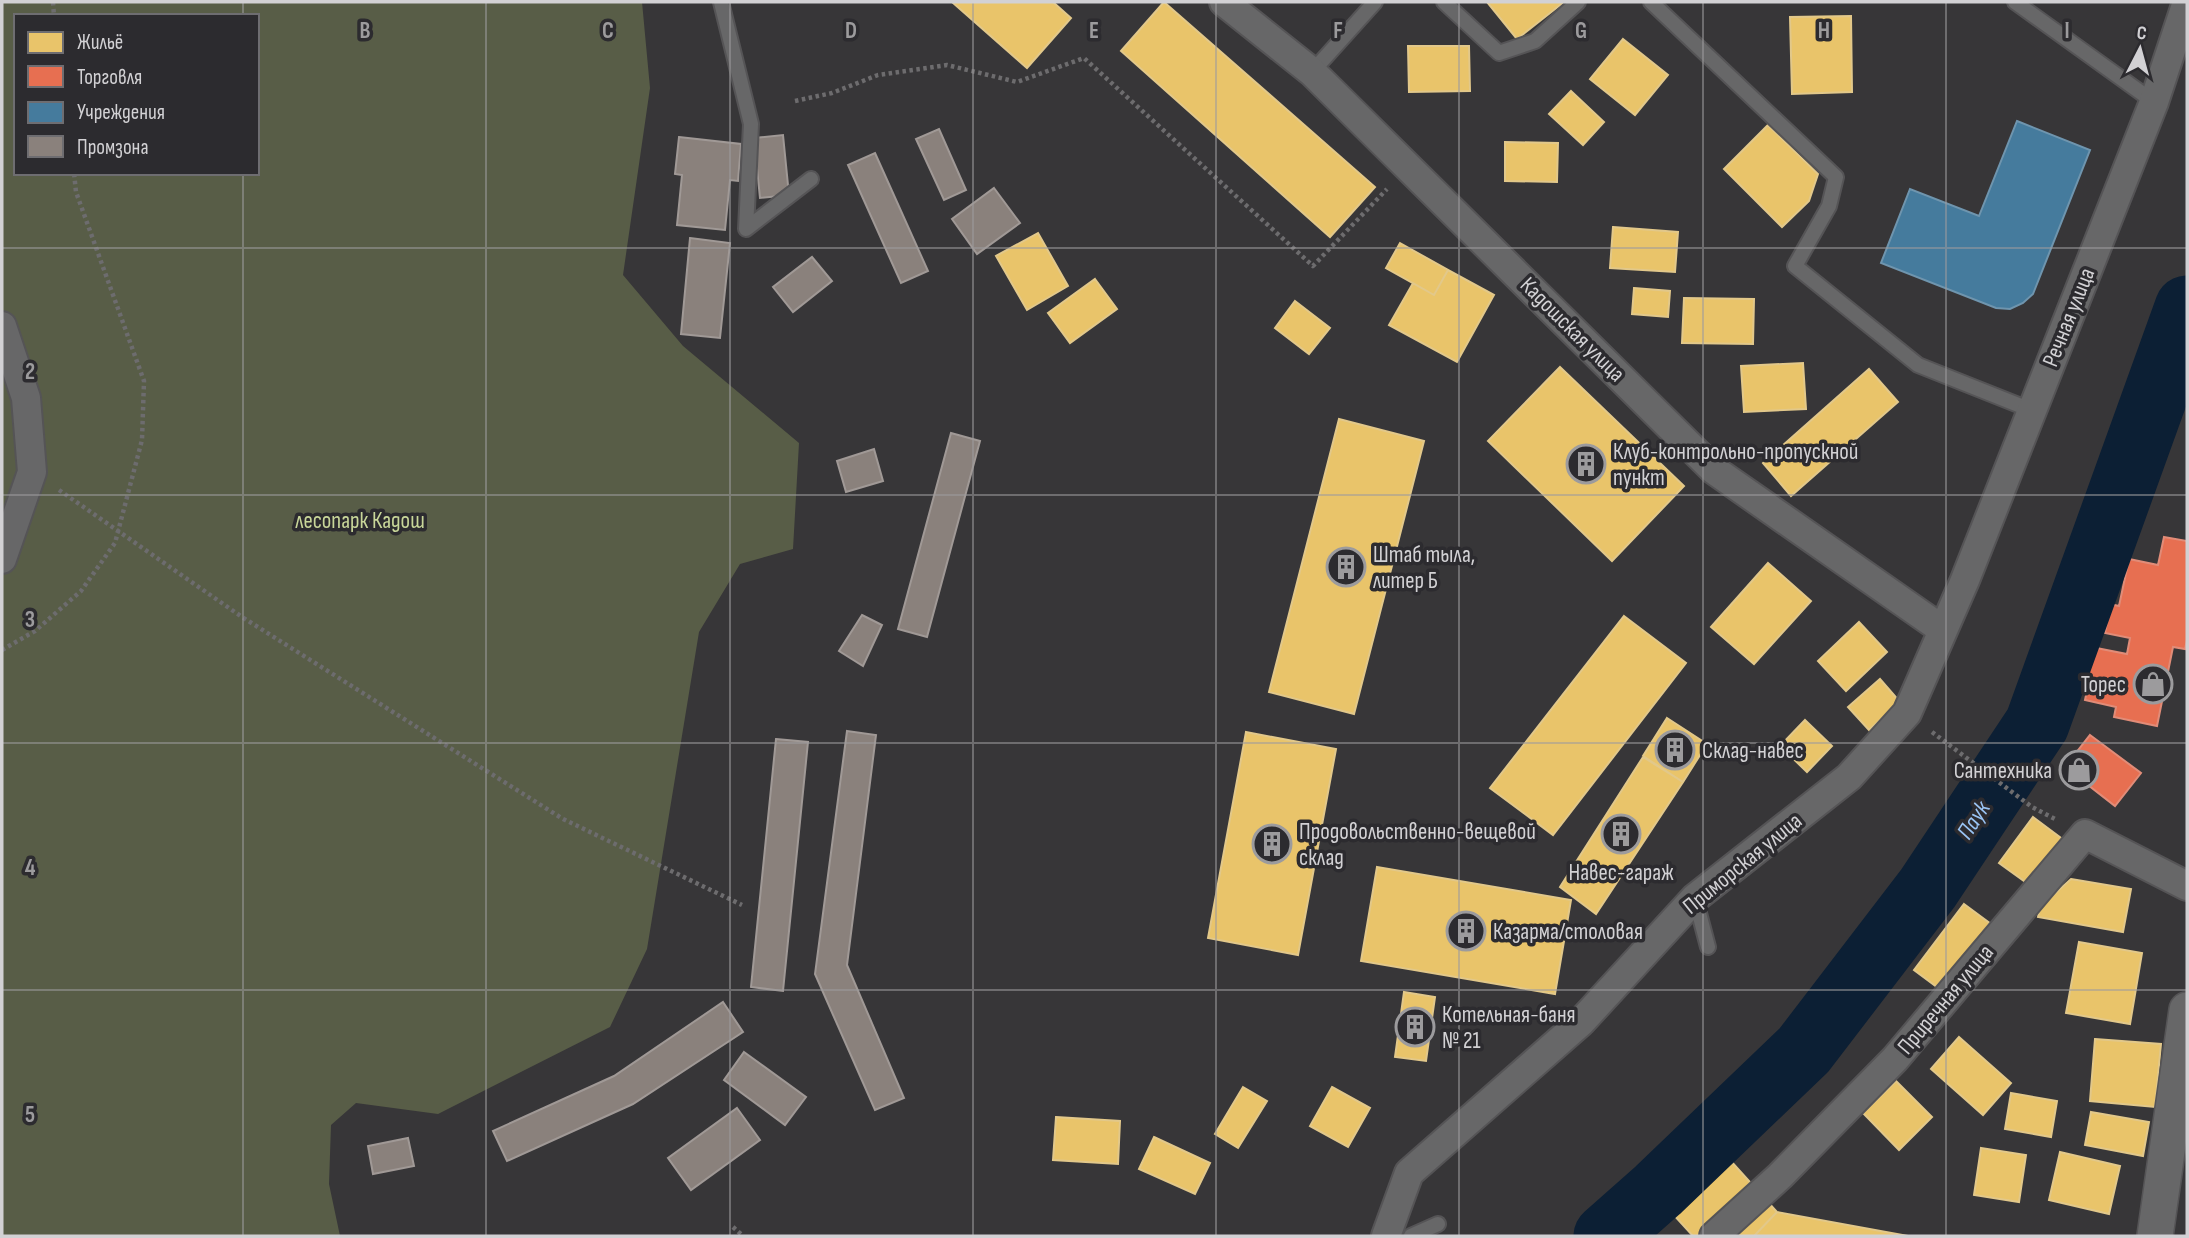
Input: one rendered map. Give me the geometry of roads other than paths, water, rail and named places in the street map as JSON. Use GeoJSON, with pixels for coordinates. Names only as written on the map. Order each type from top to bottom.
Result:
{"type":"FeatureCollection","features":[{"type":"Feature","properties":{"kind":"street","name":"Кадошская улица"},"geometry":{"type":"LineString","coordinates":[[1224,2],[1312,72],[1714,470],[1943,630]]}},
{"type":"Feature","properties":{"kind":"street","name":"Речная улица"},"geometry":{"type":"LineString","coordinates":[[1943,630],[2154,102],[2187,2]]}},
{"type":"Feature","properties":{"kind":"street"},"geometry":{"type":"LineString","coordinates":[[2,326],[26,398],[32,472],[2,559]]}},
{"type":"Feature","properties":{"kind":"street","name":"Приморская улица"},"geometry":{"type":"LineString","coordinates":[[1386,1236],[1409,1173],[1581,1021],[1695,898],[1849,777],[1907,712],[1943,630]]}},
{"type":"Feature","properties":{"kind":"street","name":"Приречная улица"},"geometry":{"type":"LineString","coordinates":[[1714,1236],[1780,1176],[1895,1059],[2085,834],[2187,886]]}},
{"type":"Feature","properties":{"kind":"street"},"geometry":{"type":"LineString","coordinates":[[2155,1236],[2187,1010]]}},
{"type":"Feature","properties":{"kind":"lane"},"geometry":{"type":"LineString","coordinates":[[721,2],[751,124],[746,229],[811,179]]}},
{"type":"Feature","properties":{"kind":"lane"},"geometry":{"type":"LineString","coordinates":[[1312,72],[1375,2]]}},
{"type":"Feature","properties":{"kind":"lane"},"geometry":{"type":"LineString","coordinates":[[1444,2],[1499,53],[1535,41],[1578,2]]}},
{"type":"Feature","properties":{"kind":"lane"},"geometry":{"type":"LineString","coordinates":[[1651,2],[1836,177],[1829,206],[1795,266],[1918,365],[2031,410]]}},
{"type":"Feature","properties":{"kind":"lane"},"geometry":{"type":"LineString","coordinates":[[2015,2],[2154,102]]}},
{"type":"Feature","properties":{"kind":"lane"},"geometry":{"type":"LineString","coordinates":[[1695,898],[1707,947]]}},
{"type":"Feature","properties":{"kind":"lane"},"geometry":{"type":"LineString","coordinates":[[1411,1236],[1437,1224]]}},
{"type":"Feature","properties":{"kind":"waterway","name":"Паук"},"geometry":{"type":"LineString","coordinates":[[1606,1236],[1804,1050],[1928,888],[2037,724],[2187,308]]}},
{"type":"Feature","properties":{"kind":"place","name":"Клуб-контрольно-пропускной пункт"},"geometry":{"type":"Point","coordinates":[1586,464]}},
{"type":"Feature","properties":{"kind":"place","name":"Штаб тыла, литер Б"},"geometry":{"type":"Point","coordinates":[1346,567]}},
{"type":"Feature","properties":{"kind":"place","name":"Торес"},"geometry":{"type":"Point","coordinates":[2153,684]}},
{"type":"Feature","properties":{"kind":"place","name":"Склад-навес"},"geometry":{"type":"Point","coordinates":[1675,750]}},
{"type":"Feature","properties":{"kind":"place","name":"Сантехника"},"geometry":{"type":"Point","coordinates":[2079,770]}},
{"type":"Feature","properties":{"kind":"place","name":"Навес-гараж"},"geometry":{"type":"Point","coordinates":[1621,834]}},
{"type":"Feature","properties":{"kind":"place","name":"Продовольственно-вещевой склад"},"geometry":{"type":"Point","coordinates":[1272,844]}},
{"type":"Feature","properties":{"kind":"place","name":"Казарма/столовая"},"geometry":{"type":"Point","coordinates":[1466,931]}},
{"type":"Feature","properties":{"kind":"place","name":"Котельная-баня № 21"},"geometry":{"type":"Point","coordinates":[1415,1027]}},
{"type":"Feature","properties":{"kind":"park label","name":"лесопарк Кадош"},"geometry":{"type":"Point","coordinates":[360,520]}}]}
